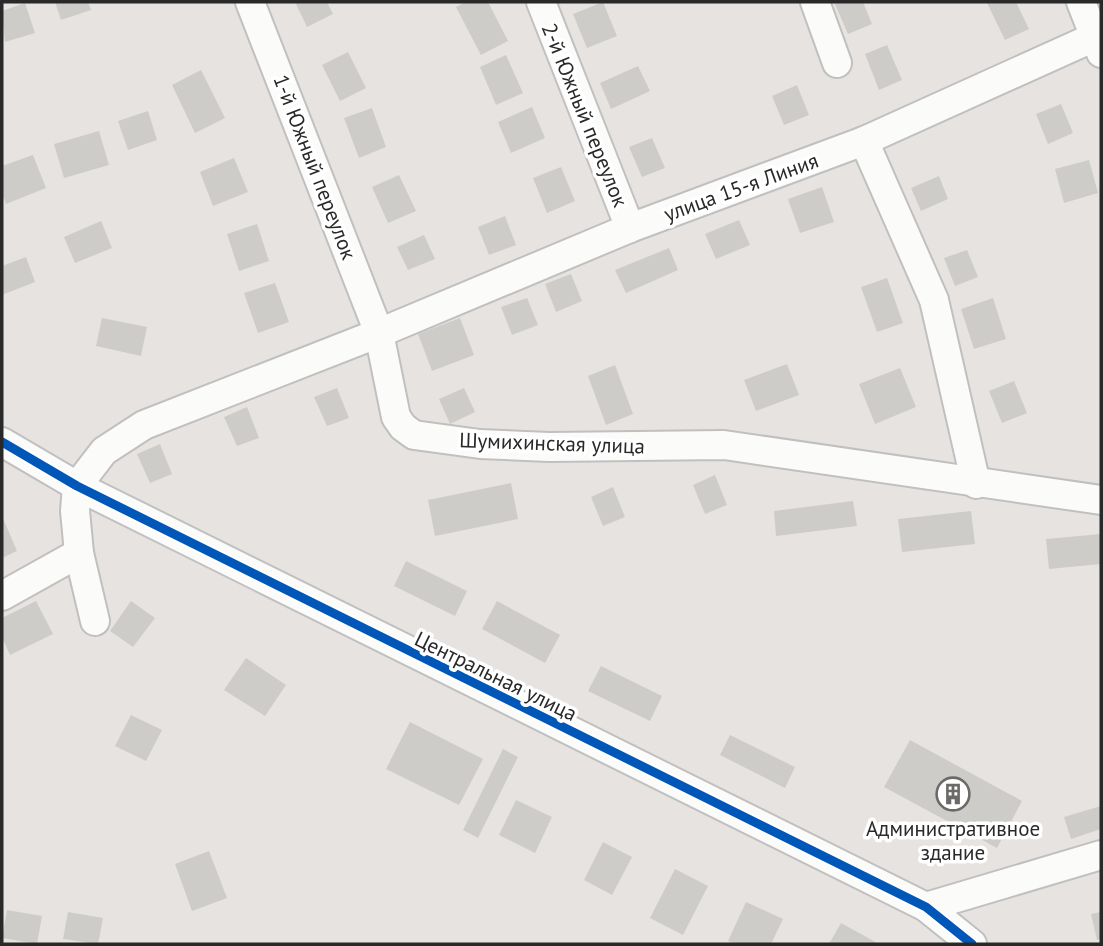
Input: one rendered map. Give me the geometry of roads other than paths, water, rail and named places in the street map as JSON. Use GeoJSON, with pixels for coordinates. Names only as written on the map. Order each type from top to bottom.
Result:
{"type":"FeatureCollection","features":[{"type":"Feature","properties":{"kind":"street","name":"1-й Южный переулок"},"geometry":{"type":"LineString","coordinates":[[250,2],[379,333]]}},
{"type":"Feature","properties":{"kind":"street","name":"2-й Южный переулок"},"geometry":{"type":"LineString","coordinates":[[541,2],[630,228]]}},
{"type":"Feature","properties":{"kind":"street"},"geometry":{"type":"LineString","coordinates":[[814,2],[837,62]]}},
{"type":"Feature","properties":{"kind":"street"},"geometry":{"type":"LineString","coordinates":[[1081,2],[1099,41]]}},
{"type":"Feature","properties":{"kind":"street","name":"улица 15-я Линия"},"geometry":{"type":"LineString","coordinates":[[379,333],[630,228],[864,141],[1099,41]]}},
{"type":"Feature","properties":{"kind":"street"},"geometry":{"type":"LineString","coordinates":[[864,141],[934,300],[976,484]]}},
{"type":"Feature","properties":{"kind":"street","name":"Шумихинская улица"},"geometry":{"type":"LineString","coordinates":[[379,333],[396,417],[403,427],[414,435],[480,444],[549,447],[724,445],[976,484],[1101,500]]}},
{"type":"Feature","properties":{"kind":"street"},"geometry":{"type":"LineString","coordinates":[[95,621],[79,553],[75,511],[77,486],[104,451],[144,425],[379,333]]}},
{"type":"Feature","properties":{"kind":"street","name":"Центральная улица"},"geometry":{"type":"LineString","coordinates":[[2,442],[77,486],[926,907],[972,944]]}},
{"type":"Feature","properties":{"kind":"street"},"geometry":{"type":"LineString","coordinates":[[2,596],[79,553]]}},
{"type":"Feature","properties":{"kind":"street"},"geometry":{"type":"LineString","coordinates":[[926,907],[1101,856]]}},
{"type":"Feature","properties":{"kind":"place","name":"Административное здание"},"geometry":{"type":"Point","coordinates":[953,794]}}]}
